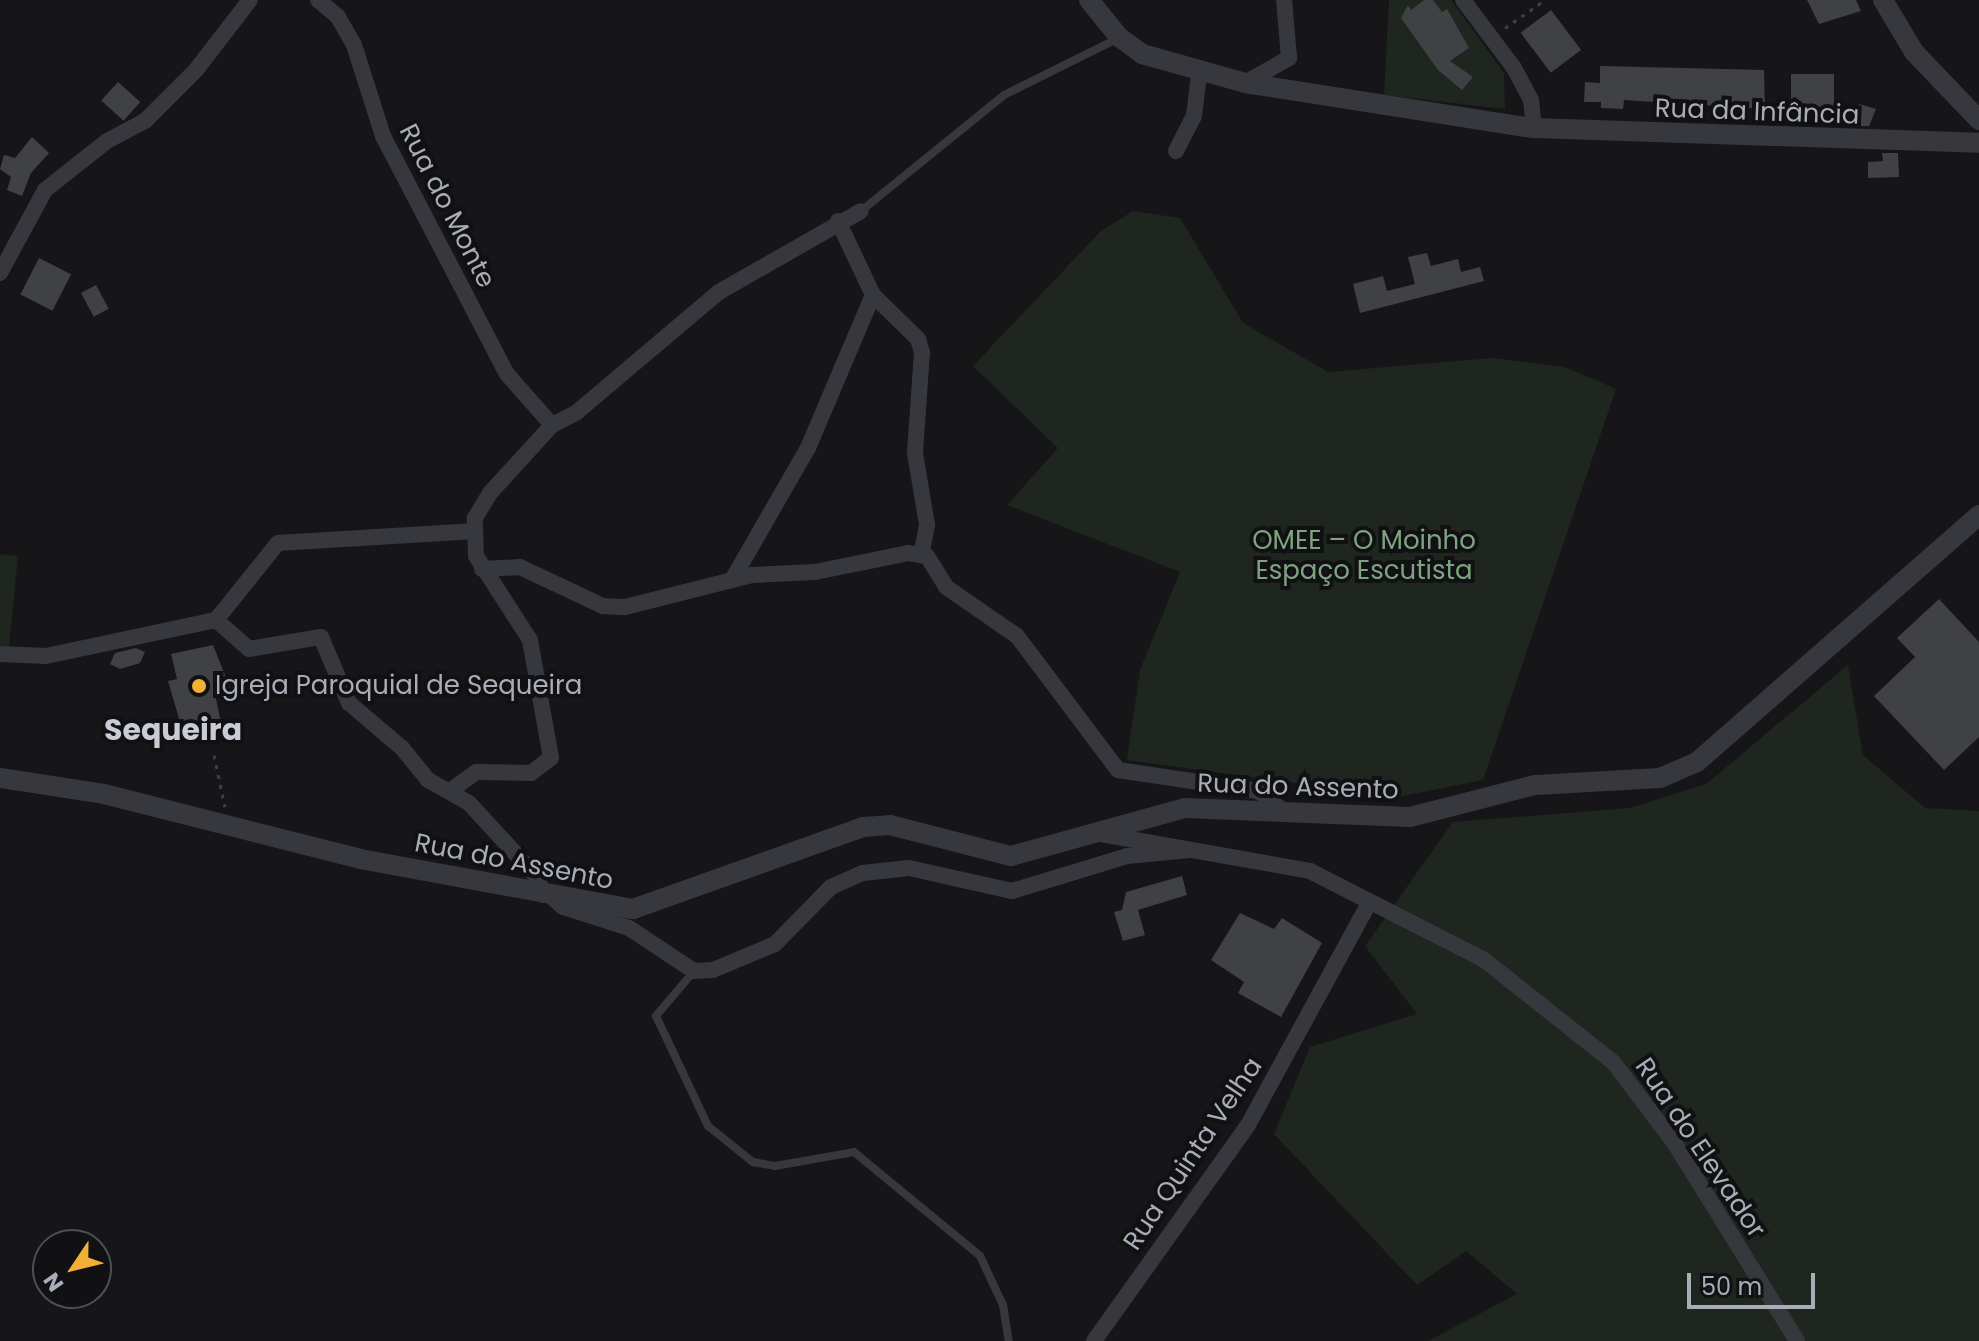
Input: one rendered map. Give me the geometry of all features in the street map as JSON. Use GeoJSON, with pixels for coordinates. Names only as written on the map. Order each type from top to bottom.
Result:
{"type":"FeatureCollection","features":[{"type":"Feature","properties":{"kind":"street"},"geometry":{"type":"LineString","coordinates":[[0,273],[45,190],[107,141],[145,121],[196,70],[250,0]]}},
{"type":"Feature","properties":{"kind":"street","name":"Rua do Monte"},"geometry":{"type":"LineString","coordinates":[[318,0],[338,17],[354,45],[383,136],[500,360],[552,425]]}},
{"type":"Feature","properties":{"kind":"street","name":"Rua da Infância"},"geometry":{"type":"LineString","coordinates":[[1089,0],[1119,37],[1142,54],[1199,74],[1245,83],[1534,128],[1979,143]]}},
{"type":"Feature","properties":{"kind":"street"},"geometry":{"type":"LineString","coordinates":[[1245,83],[1289,58],[1284,0]]}},
{"type":"Feature","properties":{"kind":"street"},"geometry":{"type":"LineString","coordinates":[[1463,0],[1531,100],[1534,128]]}},
{"type":"Feature","properties":{"kind":"street"},"geometry":{"type":"LineString","coordinates":[[1883,0],[1914,52],[1979,120]]}},
{"type":"Feature","properties":{"kind":"street"},"geometry":{"type":"LineString","coordinates":[[1176,151],[1191,124],[1199,74]]}},
{"type":"Feature","properties":{"kind":"street"},"geometry":{"type":"LineString","coordinates":[[450,791],[476,772],[531,773],[551,758],[530,640],[482,569],[472,531],[490,493],[552,425],[577,412],[719,292],[838,221],[861,211]]}},
{"type":"Feature","properties":{"kind":"street"},"geometry":{"type":"LineString","coordinates":[[838,221],[873,295],[918,339],[922,352],[915,453],[927,525],[921,555],[946,587],[1017,636],[1118,770],[1258,791],[1285,812]]}},
{"type":"Feature","properties":{"kind":"street"},"geometry":{"type":"LineString","coordinates":[[732,580],[808,448],[873,295]]}},
{"type":"Feature","properties":{"kind":"street","name":"Rua do Assento"},"geometry":{"type":"LineString","coordinates":[[0,778],[28,779],[547,896],[633,909],[863,827],[890,825],[1011,856],[1100,834],[1185,808],[1410,817],[1535,785],[1660,778],[1697,762],[1979,515]]}},
{"type":"Feature","properties":{"kind":"street"},"geometry":{"type":"LineString","coordinates":[[0,654],[46,656],[216,620],[278,543],[472,531]]}},
{"type":"Feature","properties":{"kind":"street"},"geometry":{"type":"LineString","coordinates":[[482,569],[520,567],[603,606],[625,607],[732,580],[921,555]]}},
{"type":"Feature","properties":{"kind":"street"},"geometry":{"type":"LineString","coordinates":[[216,620],[249,649],[321,637],[349,703],[402,748],[428,780],[469,803],[539,879],[547,896],[563,907],[629,928],[694,971],[713,970],[775,944],[831,887],[863,873],[909,868],[1012,891],[1127,856],[1191,850]]}},
{"type":"Feature","properties":{"kind":"street"},"geometry":{"type":"LineString","coordinates":[[0,766],[28,779]]}},
{"type":"Feature","properties":{"kind":"street","name":"Rua do Elevador"},"geometry":{"type":"LineString","coordinates":[[1100,834],[1310,871],[1483,959],[1614,1063],[1675,1144],[1797,1341]]}},
{"type":"Feature","properties":{"kind":"street","name":"Rua Quinta Velha"},"geometry":{"type":"LineString","coordinates":[[1094,1341],[1248,1125],[1369,903]]}},
{"type":"Feature","properties":{"kind":"lane"},"geometry":{"type":"LineString","coordinates":[[861,211],[1004,95],[1119,37]]}},
{"type":"Feature","properties":{"kind":"lane"},"geometry":{"type":"LineString","coordinates":[[694,971],[656,1016],[708,1126],[753,1162],[775,1166],[854,1152],[980,1256],[1003,1305],[1009,1341]]}},
{"type":"Feature","properties":{"kind":"path"},"geometry":{"type":"LineString","coordinates":[[1491,37],[1545,0]]}},
{"type":"Feature","properties":{"kind":"path"},"geometry":{"type":"LineString","coordinates":[[214,755],[229,826]]}},
{"type":"Feature","properties":{"kind":"green space"},"geometry":{"type":"Polygon","coordinates":[[[1389,0],[1451,0],[1504,73],[1505,109],[1384,95],[1389,0]]]}},
{"type":"Feature","properties":{"kind":"green space","name":"OMEE – O Moinho Espaço Escutista"},"geometry":{"type":"Polygon","coordinates":[[[1133,211],[1180,218],[1243,323],[1328,372],[1493,358],[1565,367],[1616,389],[1483,780],[1398,797],[1127,760],[1140,670],[1180,572],[1007,505],[1058,448],[973,366],[1100,232],[1133,211]]]}},
{"type":"Feature","properties":{"kind":"green space"},"geometry":{"type":"Polygon","coordinates":[[[0,554],[18,556],[9,647],[0,646],[0,554]]]}},
{"type":"Feature","properties":{"kind":"green space"},"geometry":{"type":"Polygon","coordinates":[[[1848,665],[1863,755],[1925,808],[1979,811],[1979,1341],[1428,1341],[1517,1294],[1466,1251],[1417,1285],[1274,1134],[1310,1047],[1417,1014],[1365,946],[1453,822],[1630,808],[1706,784],[1848,665]]]}},
{"type":"Feature","properties":{"kind":"building"},"geometry":{"type":"Polygon","coordinates":[[[1424,0],[1433,0],[1442,12],[1447,9],[1469,48],[1450,61],[1473,77],[1462,90],[1438,70],[1401,18],[1408,5],[1411,10],[1424,0]]]}},
{"type":"Feature","properties":{"kind":"building"},"geometry":{"type":"Polygon","coordinates":[[[1807,0],[1856,0],[1861,11],[1819,24],[1807,0]]]}},
{"type":"Feature","properties":{"kind":"building"},"geometry":{"type":"Polygon","coordinates":[[[1551,10],[1581,50],[1551,73],[1521,33],[1551,10]]]}},
{"type":"Feature","properties":{"kind":"building"},"geometry":{"type":"Polygon","coordinates":[[[1600,66],[1764,70],[1765,109],[1624,100],[1623,109],[1601,108],[1601,102],[1584,102],[1585,82],[1600,83],[1600,66]]]}},
{"type":"Feature","properties":{"kind":"building"},"geometry":{"type":"Polygon","coordinates":[[[1791,74],[1834,74],[1834,111],[1791,111],[1791,74]]]}},
{"type":"Feature","properties":{"kind":"building"},"geometry":{"type":"Polygon","coordinates":[[[118,82],[140,102],[124,121],[101,101],[118,82]]]}},
{"type":"Feature","properties":{"kind":"building"},"geometry":{"type":"Polygon","coordinates":[[[1859,104],[1876,109],[1869,126],[1851,126],[1859,104]]]}},
{"type":"Feature","properties":{"kind":"building"},"geometry":{"type":"Polygon","coordinates":[[[32,137],[49,153],[31,173],[22,196],[7,190],[11,177],[0,169],[4,155],[15,158],[32,137]]]}},
{"type":"Feature","properties":{"kind":"building"},"geometry":{"type":"Polygon","coordinates":[[[1882,153],[1898,153],[1899,177],[1868,178],[1868,162],[1883,161],[1882,153]]]}},
{"type":"Feature","properties":{"kind":"building"},"geometry":{"type":"Polygon","coordinates":[[[1427,253],[1431,266],[1458,259],[1461,272],[1480,267],[1484,281],[1360,313],[1353,284],[1383,276],[1387,291],[1415,284],[1408,257],[1427,253]]]}},
{"type":"Feature","properties":{"kind":"building"},"geometry":{"type":"Polygon","coordinates":[[[39,258],[71,274],[52,311],[20,295],[39,258]]]}},
{"type":"Feature","properties":{"kind":"building"},"geometry":{"type":"Polygon","coordinates":[[[96,285],[109,309],[94,317],[81,293],[96,285]]]}},
{"type":"Feature","properties":{"kind":"building"},"geometry":{"type":"Polygon","coordinates":[[[1939,599],[1979,642],[1979,737],[1944,770],[1874,696],[1915,657],[1897,638],[1939,599]]]}},
{"type":"Feature","properties":{"kind":"building","name":"Igreja Paroquial de Sequeira"},"geometry":{"type":"Polygon","coordinates":[[[213,645],[231,690],[215,694],[221,723],[182,729],[168,681],[177,679],[171,654],[213,645]]]}},
{"type":"Feature","properties":{"kind":"building"},"geometry":{"type":"Polygon","coordinates":[[[136,648],[145,652],[140,663],[120,669],[110,664],[115,653],[136,648]]]}},
{"type":"Feature","properties":{"kind":"building"},"geometry":{"type":"Polygon","coordinates":[[[1182,876],[1187,895],[1138,910],[1145,935],[1123,941],[1114,912],[1122,910],[1126,892],[1182,876]]]}},
{"type":"Feature","properties":{"kind":"building"},"geometry":{"type":"Polygon","coordinates":[[[1240,913],[1274,929],[1282,918],[1322,943],[1281,1017],[1238,993],[1244,982],[1211,960],[1240,913]]]}},
{"type":"Feature","properties":{"kind":"place","name":"Igreja Paroquial de Sequeira"},"geometry":{"type":"Point","coordinates":[199,686]}},
{"type":"Feature","properties":{"kind":"district","name":"Sequeira"},"geometry":{"type":"Point","coordinates":[173,730]}}]}
